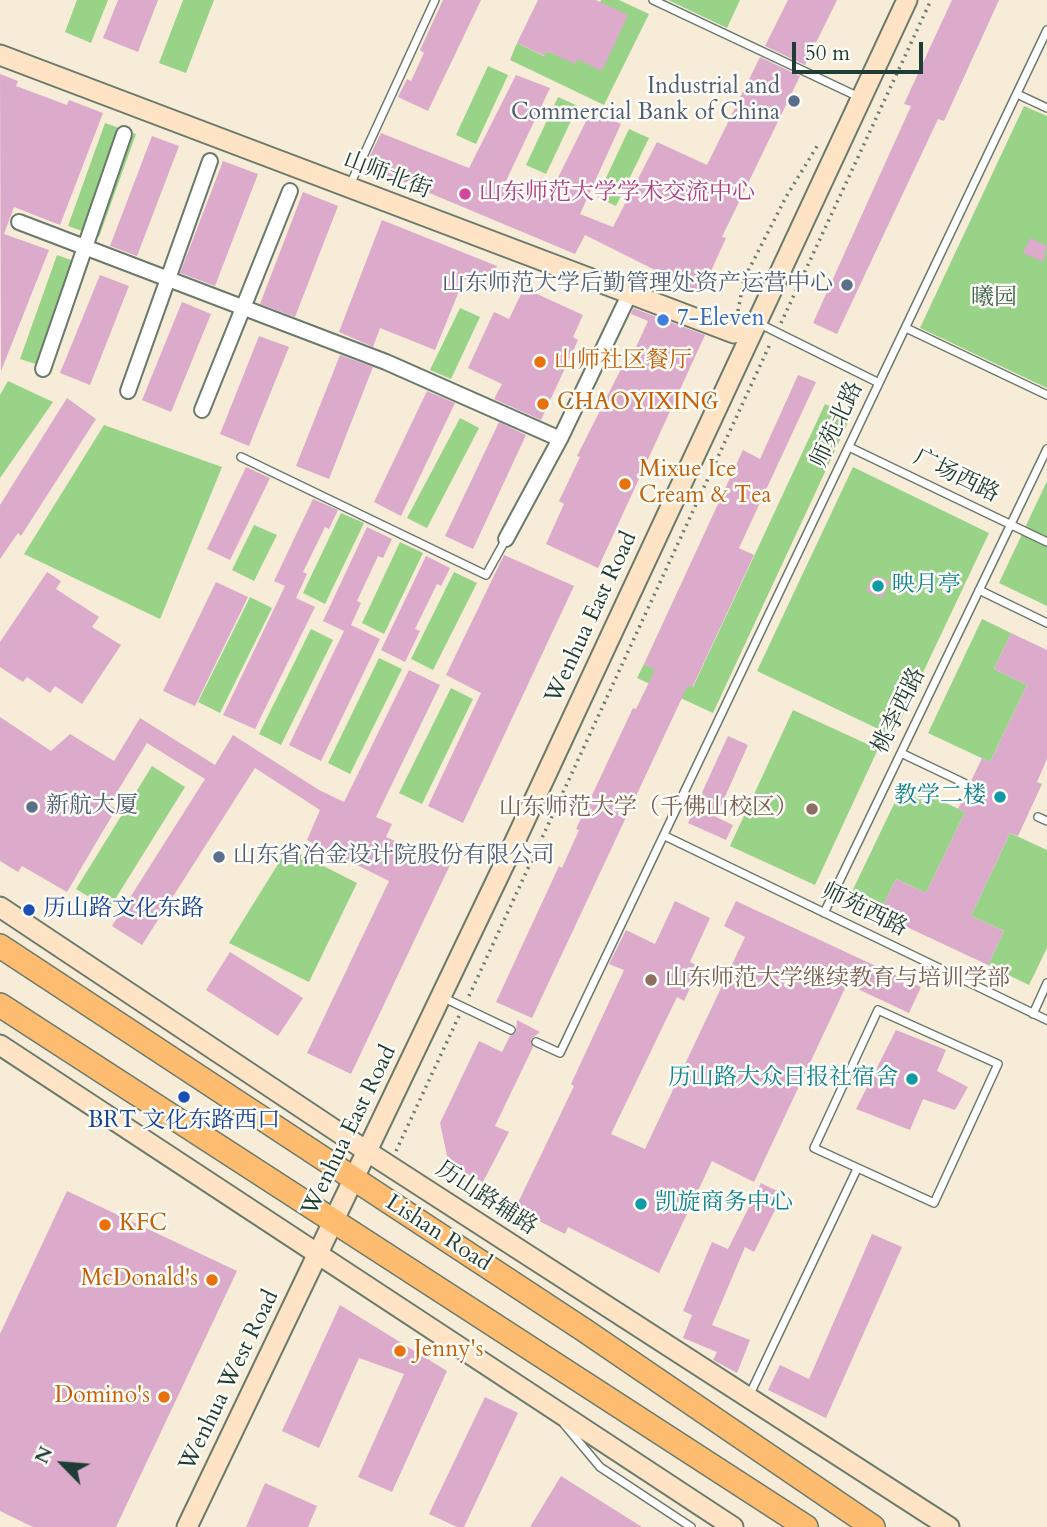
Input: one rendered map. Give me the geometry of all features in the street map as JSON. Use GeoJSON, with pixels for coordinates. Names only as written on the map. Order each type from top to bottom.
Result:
{"type":"FeatureCollection","features":[{"type":"Feature","properties":{"kind":"main road","name":"Lishan Road"},"geometry":{"type":"LineString","coordinates":[[0,946],[355,1179],[873,1527]]}},
{"type":"Feature","properties":{"kind":"main road","name":"Lishan Road"},"geometry":{"type":"LineString","coordinates":[[0,1005],[806,1527]]}},
{"type":"Feature","properties":{"kind":"street","name":"Wenhua East Road"},"geometry":{"type":"LineString","coordinates":[[317,1255],[368,1152],[907,0]]}},
{"type":"Feature","properties":{"kind":"street","name":"山师北街"},"geometry":{"type":"LineString","coordinates":[[0,55],[734,333],[757,322]]}},
{"type":"Feature","properties":{"kind":"street"},"geometry":{"type":"LineString","coordinates":[[43,369],[83,246],[124,134]]}},
{"type":"Feature","properties":{"kind":"street"},"geometry":{"type":"LineString","coordinates":[[128,391],[210,161]]}},
{"type":"Feature","properties":{"kind":"street"},"geometry":{"type":"LineString","coordinates":[[202,410],[290,191]]}},
{"type":"Feature","properties":{"kind":"street"},"geometry":{"type":"LineString","coordinates":[[19,222],[386,362],[560,439]]}},
{"type":"Feature","properties":{"kind":"street"},"geometry":{"type":"LineString","coordinates":[[506,539],[560,439],[629,295]]}},
{"type":"Feature","properties":{"kind":"street","name":"历山路辅路"},"geometry":{"type":"LineString","coordinates":[[0,907],[389,1166],[948,1527]]}},
{"type":"Feature","properties":{"kind":"street"},"geometry":{"type":"LineString","coordinates":[[0,1045],[733,1527]]}},
{"type":"Feature","properties":{"kind":"street","name":"Wenhua West Road"},"geometry":{"type":"LineString","coordinates":[[187,1527],[317,1255]]}},
{"type":"Feature","properties":{"kind":"lane"},"geometry":{"type":"LineString","coordinates":[[349,188],[435,0]]}},
{"type":"Feature","properties":{"kind":"lane"},"geometry":{"type":"LineString","coordinates":[[653,0],[862,98]]}},
{"type":"Feature","properties":{"kind":"lane","name":"师苑北路"},"geometry":{"type":"LineString","coordinates":[[536,1042],[560,1053],[1047,30]]}},
{"type":"Feature","properties":{"kind":"lane"},"geometry":{"type":"LineString","coordinates":[[1017,94],[1047,108]]}},
{"type":"Feature","properties":{"kind":"lane"},"geometry":{"type":"LineString","coordinates":[[757,322],[879,383]]}},
{"type":"Feature","properties":{"kind":"lane"},"geometry":{"type":"LineString","coordinates":[[906,327],[1047,395]]}},
{"type":"Feature","properties":{"kind":"lane","name":"广场西路"},"geometry":{"type":"LineString","coordinates":[[849,447],[1047,542]]}},
{"type":"Feature","properties":{"kind":"lane","name":"桃李西路"},"geometry":{"type":"LineString","coordinates":[[824,913],[1047,449]]}},
{"type":"Feature","properties":{"kind":"lane"},"geometry":{"type":"LineString","coordinates":[[241,457],[486,575],[506,539]]}},
{"type":"Feature","properties":{"kind":"lane"},"geometry":{"type":"LineString","coordinates":[[979,590],[1047,623]]}},
{"type":"Feature","properties":{"kind":"lane"},"geometry":{"type":"LineString","coordinates":[[901,753],[964,783]]}},
{"type":"Feature","properties":{"kind":"lane"},"geometry":{"type":"LineString","coordinates":[[1038,817],[1047,821]]}},
{"type":"Feature","properties":{"kind":"lane","name":"师苑西路"},"geometry":{"type":"LineString","coordinates":[[665,836],[1047,1020]]}},
{"type":"Feature","properties":{"kind":"lane"},"geometry":{"type":"LineString","coordinates":[[1032,1014],[1047,983]]}},
{"type":"Feature","properties":{"kind":"lane"},"geometry":{"type":"LineString","coordinates":[[441,996],[511,1030]]}},
{"type":"Feature","properties":{"kind":"lane"},"geometry":{"type":"LineString","coordinates":[[878,1010],[998,1064],[934,1203],[857,1169],[814,1148],[878,1010]]}},
{"type":"Feature","properties":{"kind":"lane"},"geometry":{"type":"LineString","coordinates":[[749,1396],[857,1169]]}},
{"type":"Feature","properties":{"kind":"lane"},"geometry":{"type":"LineString","coordinates":[[550,1408],[600,1467],[691,1527]]}},
{"type":"Feature","properties":{"kind":"path"},"geometry":{"type":"LineString","coordinates":[[389,1166],[930,0]]}},
{"type":"Feature","properties":{"kind":"green space"},"geometry":{"type":"Polygon","coordinates":[[[77,0],[108,0],[91,43],[65,32],[77,0]]]}},
{"type":"Feature","properties":{"kind":"green space"},"geometry":{"type":"Polygon","coordinates":[[[183,0],[214,0],[186,73],[159,63],[183,0]]]}},
{"type":"Feature","properties":{"kind":"green space"},"geometry":{"type":"Polygon","coordinates":[[[601,0],[619,0],[649,14],[604,105],[510,60],[517,43],[544,56],[547,51],[575,63],[601,0]]]}},
{"type":"Feature","properties":{"kind":"green space"},"geometry":{"type":"Polygon","coordinates":[[[668,0],[740,0],[727,28],[668,0]]]}},
{"type":"Feature","properties":{"kind":"green space"},"geometry":{"type":"Polygon","coordinates":[[[488,66],[508,75],[476,144],[456,135],[488,66]]]}},
{"type":"Feature","properties":{"kind":"green space"},"geometry":{"type":"Polygon","coordinates":[[[558,97],[578,106],[546,174],[526,165],[558,97]]]}},
{"type":"Feature","properties":{"kind":"green space","name":"曦园"},"geometry":{"type":"Polygon","coordinates":[[[1024,106],[1047,116],[1047,388],[920,328],[1024,106]]]}},
{"type":"Feature","properties":{"kind":"green space"},"geometry":{"type":"Polygon","coordinates":[[[105,123],[136,134],[99,237],[68,226],[105,123]]]}},
{"type":"Feature","properties":{"kind":"green space"},"geometry":{"type":"Polygon","coordinates":[[[629,129],[649,138],[616,206],[597,197],[629,129]]]}},
{"type":"Feature","properties":{"kind":"green space"},"geometry":{"type":"Polygon","coordinates":[[[57,255],[88,266],[51,369],[20,359],[57,255]]]}},
{"type":"Feature","properties":{"kind":"green space"},"geometry":{"type":"Polygon","coordinates":[[[460,308],[480,317],[451,379],[430,370],[460,308]]]}},
{"type":"Feature","properties":{"kind":"green space"},"geometry":{"type":"Polygon","coordinates":[[[8,381],[53,402],[0,478],[0,395],[8,381]]]}},
{"type":"Feature","properties":{"kind":"green space"},"geometry":{"type":"Polygon","coordinates":[[[825,404],[851,416],[713,713],[637,678],[644,664],[693,687],[825,404]]]}},
{"type":"Feature","properties":{"kind":"green space"},"geometry":{"type":"Polygon","coordinates":[[[460,418],[479,428],[427,528],[407,518],[460,418]]]}},
{"type":"Feature","properties":{"kind":"green space"},"geometry":{"type":"Polygon","coordinates":[[[104,425],[222,467],[160,619],[24,554],[104,425]]]}},
{"type":"Feature","properties":{"kind":"green space"},"geometry":{"type":"Polygon","coordinates":[[[853,467],[989,533],[893,736],[757,671],[853,467]]]}},
{"type":"Feature","properties":{"kind":"green space"},"geometry":{"type":"Polygon","coordinates":[[[1047,481],[1047,606],[999,583],[1047,481]]]}},
{"type":"Feature","properties":{"kind":"green space"},"geometry":{"type":"Polygon","coordinates":[[[341,513],[364,523],[325,604],[303,593],[341,513]]]}},
{"type":"Feature","properties":{"kind":"green space"},"geometry":{"type":"Polygon","coordinates":[[[254,525],[277,535],[254,581],[232,570],[254,525]]]}},
{"type":"Feature","properties":{"kind":"green space"},"geometry":{"type":"Polygon","coordinates":[[[400,542],[423,553],[384,634],[362,623],[400,542]]]}},
{"type":"Feature","properties":{"kind":"green space"},"geometry":{"type":"Polygon","coordinates":[[[454,572],[477,583],[433,670],[411,659],[454,572]]]}},
{"type":"Feature","properties":{"kind":"green space"},"geometry":{"type":"Polygon","coordinates":[[[250,597],[272,608],[220,713],[198,702],[250,597]]]}},
{"type":"Feature","properties":{"kind":"green space"},"geometry":{"type":"Polygon","coordinates":[[[982,619],[1011,633],[994,669],[1027,685],[990,762],[928,733],[982,619]]]}},
{"type":"Feature","properties":{"kind":"green space"},"geometry":{"type":"Polygon","coordinates":[[[311,629],[333,640],[281,745],[259,734],[311,629]]]}},
{"type":"Feature","properties":{"kind":"green space"},"geometry":{"type":"Polygon","coordinates":[[[379,658],[402,669],[350,774],[328,763],[379,658]]]}},
{"type":"Feature","properties":{"kind":"green space"},"geometry":{"type":"Polygon","coordinates":[[[451,688],[473,699],[422,804],[399,793],[451,688]]]}},
{"type":"Feature","properties":{"kind":"green space"},"geometry":{"type":"Polygon","coordinates":[[[793,710],[878,749],[815,885],[730,846],[793,710]]]}},
{"type":"Feature","properties":{"kind":"green space"},"geometry":{"type":"Polygon","coordinates":[[[152,766],[185,787],[109,909],[76,889],[152,766]]]}},
{"type":"Feature","properties":{"kind":"green space"},"geometry":{"type":"Polygon","coordinates":[[[904,783],[965,812],[926,893],[896,879],[879,914],[848,900],[904,783]]]}},
{"type":"Feature","properties":{"kind":"green space"},"geometry":{"type":"Polygon","coordinates":[[[1010,833],[1047,850],[1047,948],[1029,985],[988,965],[1004,931],[971,916],[1010,833]]]}},
{"type":"Feature","properties":{"kind":"green space"},"geometry":{"type":"Polygon","coordinates":[[[288,848],[357,883],[309,982],[229,943],[288,848]]]}},
{"type":"Feature","properties":{"kind":"building"},"geometry":{"type":"Polygon","coordinates":[[[118,0],[158,0],[138,52],[103,38],[118,0]]]}},
{"type":"Feature","properties":{"kind":"building"},"geometry":{"type":"Polygon","coordinates":[[[443,0],[481,0],[428,111],[398,97],[407,79],[411,81],[424,53],[420,50],[443,0]]]}},
{"type":"Feature","properties":{"kind":"building"},"geometry":{"type":"Polygon","coordinates":[[[538,0],[596,0],[628,15],[602,71],[577,59],[575,64],[547,51],[545,56],[517,43],[538,0]]]}},
{"type":"Feature","properties":{"kind":"building"},"geometry":{"type":"Polygon","coordinates":[[[788,0],[837,0],[805,65],[765,46],[788,0]]]}},
{"type":"Feature","properties":{"kind":"building"},"geometry":{"type":"Polygon","coordinates":[[[952,0],[999,0],[944,121],[938,119],[837,334],[813,323],[911,106],[904,104],[952,0]]]}},
{"type":"Feature","properties":{"kind":"building"},"geometry":{"type":"Polygon","coordinates":[[[760,57],[800,76],[722,237],[726,238],[701,293],[585,235],[575,254],[365,166],[381,133],[469,168],[516,75],[550,88],[505,183],[547,200],[591,111],[621,124],[580,214],[613,227],[657,142],[707,165],[760,57]]]}},
{"type":"Feature","properties":{"kind":"building"},"geometry":{"type":"Polygon","coordinates":[[[0,74],[18,81],[16,86],[67,105],[69,100],[103,113],[60,225],[14,207],[4,234],[49,250],[1,371],[0,74]]]}},
{"type":"Feature","properties":{"kind":"building"},"geometry":{"type":"Polygon","coordinates":[[[152,136],[179,146],[137,256],[110,246],[152,136]]]}},
{"type":"Feature","properties":{"kind":"building"},"geometry":{"type":"Polygon","coordinates":[[[223,161],[258,174],[215,286],[180,273],[223,161]]]}},
{"type":"Feature","properties":{"kind":"building"},"geometry":{"type":"Polygon","coordinates":[[[303,192],[338,206],[295,317],[260,304],[303,192]]]}},
{"type":"Feature","properties":{"kind":"building"},"geometry":{"type":"Polygon","coordinates":[[[382,220],[497,266],[488,289],[464,279],[435,350],[380,328],[373,347],[339,332],[382,220]]]}},
{"type":"Feature","properties":{"kind":"building"},"geometry":{"type":"Polygon","coordinates":[[[1030,238],[1047,246],[1043,262],[1023,253],[1030,238]]]}},
{"type":"Feature","properties":{"kind":"building"},"geometry":{"type":"Polygon","coordinates":[[[100,275],[129,286],[90,385],[60,373],[100,275]]]}},
{"type":"Feature","properties":{"kind":"building","name":"山师社区餐厅"},"geometry":{"type":"Polygon","coordinates":[[[524,288],[583,315],[573,337],[578,340],[541,420],[494,399],[502,384],[468,368],[494,312],[509,319],[524,288]]]}},
{"type":"Feature","properties":{"kind":"building"},"geometry":{"type":"Polygon","coordinates":[[[182,302],[211,314],[171,412],[142,400],[182,302]]]}},
{"type":"Feature","properties":{"kind":"building"},"geometry":{"type":"Polygon","coordinates":[[[633,308],[705,335],[598,568],[546,544],[564,504],[559,501],[580,457],[577,456],[621,369],[625,371],[648,321],[631,314],[633,308]]]}},
{"type":"Feature","properties":{"kind":"building"},"geometry":{"type":"Polygon","coordinates":[[[259,336],[289,347],[249,446],[220,434],[259,336]]]}},
{"type":"Feature","properties":{"kind":"building"},"geometry":{"type":"Polygon","coordinates":[[[340,355],[373,367],[329,479],[296,466],[340,355]]]}},
{"type":"Feature","properties":{"kind":"building"},"geometry":{"type":"Polygon","coordinates":[[[798,375],[816,382],[739,548],[754,555],[692,688],[688,685],[532,1018],[496,1002],[559,866],[562,868],[579,830],[576,829],[633,708],[636,709],[655,670],[644,664],[743,450],[760,459],[798,375]]]}},
{"type":"Feature","properties":{"kind":"building"},"geometry":{"type":"Polygon","coordinates":[[[427,391],[455,403],[401,516],[374,502],[427,391]]]}},
{"type":"Feature","properties":{"kind":"building"},"geometry":{"type":"Polygon","coordinates":[[[67,398],[96,419],[21,536],[18,533],[0,559],[0,505],[67,398]]]}},
{"type":"Feature","properties":{"kind":"building"},"geometry":{"type":"Polygon","coordinates":[[[499,422],[526,435],[473,549],[445,536],[499,422]]]}},
{"type":"Feature","properties":{"kind":"building"},"geometry":{"type":"Polygon","coordinates":[[[246,467],[270,478],[230,560],[207,549],[246,467]]]}},
{"type":"Feature","properties":{"kind":"building"},"geometry":{"type":"Polygon","coordinates":[[[313,499],[338,510],[329,529],[325,527],[303,572],[307,574],[296,598],[315,607],[255,729],[223,715],[285,586],[274,581],[313,499]]]}},
{"type":"Feature","properties":{"kind":"building"},"geometry":{"type":"Polygon","coordinates":[[[367,527],[392,539],[383,558],[378,556],[357,601],[361,603],[351,625],[380,639],[321,761],[289,745],[344,631],[323,621],[367,527]]]}},
{"type":"Feature","properties":{"kind":"building"},"geometry":{"type":"Polygon","coordinates":[[[504,555],[574,586],[463,823],[428,806],[481,693],[446,675],[504,555]]]}},
{"type":"Feature","properties":{"kind":"building"},"geometry":{"type":"Polygon","coordinates":[[[426,556],[450,568],[441,586],[437,584],[415,629],[420,631],[405,662],[381,650],[426,556]]]}},
{"type":"Feature","properties":{"kind":"building"},"geometry":{"type":"Polygon","coordinates":[[[47,572],[61,581],[56,589],[99,617],[92,627],[121,645],[82,704],[55,686],[50,693],[27,677],[23,682],[0,667],[0,642],[47,572]]]}},
{"type":"Feature","properties":{"kind":"building","name":"映月亭"},"geometry":{"type":"Polygon","coordinates":[[[874,575],[890,581],[882,598],[866,591],[874,575]]]}},
{"type":"Feature","properties":{"kind":"building"},"geometry":{"type":"Polygon","coordinates":[[[216,582],[248,597],[195,706],[163,691],[216,582]]]}},
{"type":"Feature","properties":{"kind":"building","name":"教学二楼"},"geometry":{"type":"Polygon","coordinates":[[[1011,633],[1047,650],[1047,759],[1037,782],[1042,784],[1018,836],[1010,833],[971,916],[1004,931],[988,965],[879,914],[896,879],[926,893],[965,812],[958,809],[982,758],[990,762],[1027,685],[994,669],[1011,633]]]}},
{"type":"Feature","properties":{"kind":"building"},"geometry":{"type":"Polygon","coordinates":[[[409,670],[440,685],[376,817],[392,824],[386,837],[450,865],[351,1074],[307,1053],[389,881],[307,840],[320,810],[255,768],[142,945],[112,926],[205,779],[147,743],[109,805],[116,809],[67,892],[22,866],[18,872],[0,861],[0,717],[51,751],[70,734],[114,761],[140,718],[215,765],[233,735],[319,790],[344,802],[409,670]]]}},
{"type":"Feature","properties":{"kind":"building"},"geometry":{"type":"Polygon","coordinates":[[[728,736],[748,745],[716,817],[733,825],[726,840],[688,823],[728,736]]]}},
{"type":"Feature","properties":{"kind":"building"},"geometry":{"type":"Polygon","coordinates":[[[675,901],[710,918],[690,962],[700,967],[684,1001],[677,997],[611,1134],[645,1149],[745,937],[724,926],[736,901],[921,987],[909,1013],[847,984],[754,1182],[712,1161],[659,1273],[568,1227],[565,1234],[515,1209],[574,1086],[571,1084],[624,970],[609,964],[626,930],[655,944],[675,901]]]}},
{"type":"Feature","properties":{"kind":"building"},"geometry":{"type":"Polygon","coordinates":[[[230,952],[303,998],[278,1036],[206,990],[230,952]]]}},
{"type":"Feature","properties":{"kind":"building"},"geometry":{"type":"Polygon","coordinates":[[[517,1020],[540,1032],[531,1039],[533,1047],[495,1126],[509,1132],[483,1182],[449,1165],[440,1123],[479,1041],[502,1052],[510,1036],[516,1033],[517,1020]]]}},
{"type":"Feature","properties":{"kind":"building","name":"历山路大众日报社宿舍"},"geometry":{"type":"Polygon","coordinates":[[[896,1030],[946,1050],[937,1071],[968,1087],[955,1110],[923,1099],[910,1130],[856,1109],[896,1030]]]}},
{"type":"Feature","properties":{"kind":"building"},"geometry":{"type":"Polygon","coordinates":[[[761,1183],[783,1194],[754,1252],[745,1247],[712,1325],[750,1340],[737,1373],[713,1360],[717,1352],[683,1338],[692,1315],[683,1311],[712,1242],[728,1249],[761,1183]]]}},
{"type":"Feature","properties":{"kind":"building"},"geometry":{"type":"Polygon","coordinates":[[[67,1191],[237,1271],[116,1527],[33,1527],[0,1511],[0,1334],[67,1191]]]}},
{"type":"Feature","properties":{"kind":"building"},"geometry":{"type":"Polygon","coordinates":[[[872,1234],[902,1247],[826,1418],[768,1390],[780,1365],[809,1379],[872,1234]]]}},
{"type":"Feature","properties":{"kind":"building"},"geometry":{"type":"Polygon","coordinates":[[[340,1305],[447,1371],[392,1492],[358,1477],[404,1374],[359,1358],[319,1448],[282,1431],[340,1305]]]}},
{"type":"Feature","properties":{"kind":"building"},"geometry":{"type":"Polygon","coordinates":[[[485,1397],[518,1413],[464,1527],[457,1527],[429,1514],[485,1397]]]}},
{"type":"Feature","properties":{"kind":"building"},"geometry":{"type":"Polygon","coordinates":[[[561,1476],[642,1527],[530,1527],[561,1476]]]}},
{"type":"Feature","properties":{"kind":"building"},"geometry":{"type":"Polygon","coordinates":[[[265,1483],[317,1506],[308,1527],[246,1527],[265,1483]]]}},
{"type":"Feature","properties":{"kind":"place","name":"Industrial and Commercial Bank of China"},"geometry":{"type":"Point","coordinates":[794,101]}},
{"type":"Feature","properties":{"kind":"place","name":"山东师范大学学术交流中心"},"geometry":{"type":"Point","coordinates":[465,194]}},
{"type":"Feature","properties":{"kind":"place","name":"山东师范大学后勤管理处资产运营中心"},"geometry":{"type":"Point","coordinates":[847,285]}},
{"type":"Feature","properties":{"kind":"place","name":"7-Eleven"},"geometry":{"type":"Point","coordinates":[663,320]}},
{"type":"Feature","properties":{"kind":"place","name":"山师社区餐厅"},"geometry":{"type":"Point","coordinates":[540,362]}},
{"type":"Feature","properties":{"kind":"place","name":"CHAOYIXING"},"geometry":{"type":"Point","coordinates":[543,404]}},
{"type":"Feature","properties":{"kind":"place","name":"Mixue Ice Cream & Tea"},"geometry":{"type":"Point","coordinates":[625,484]}},
{"type":"Feature","properties":{"kind":"place","name":"映月亭"},"geometry":{"type":"Point","coordinates":[878,586]}},
{"type":"Feature","properties":{"kind":"place","name":"教学二楼"},"geometry":{"type":"Point","coordinates":[1000,797]}},
{"type":"Feature","properties":{"kind":"place","name":"新航大厦"},"geometry":{"type":"Point","coordinates":[32,807]}},
{"type":"Feature","properties":{"kind":"place","name":"山东师范大学（千佛山校区）"},"geometry":{"type":"Point","coordinates":[812,809]}},
{"type":"Feature","properties":{"kind":"place","name":"山东省冶金设计院股份有限公司"},"geometry":{"type":"Point","coordinates":[219,857]}},
{"type":"Feature","properties":{"kind":"place","name":"历山路文化东路"},"geometry":{"type":"Point","coordinates":[29,910]}},
{"type":"Feature","properties":{"kind":"place","name":"山东师范大学继续教育与培训学部"},"geometry":{"type":"Point","coordinates":[651,980]}},
{"type":"Feature","properties":{"kind":"place","name":"历山路大众日报社宿舍"},"geometry":{"type":"Point","coordinates":[912,1079]}},
{"type":"Feature","properties":{"kind":"place","name":"BRT 文化东路西口"},"geometry":{"type":"Point","coordinates":[184,1097]}},
{"type":"Feature","properties":{"kind":"place","name":"凯旋商务中心"},"geometry":{"type":"Point","coordinates":[641,1204]}},
{"type":"Feature","properties":{"kind":"place","name":"KFC"},"geometry":{"type":"Point","coordinates":[105,1225]}},
{"type":"Feature","properties":{"kind":"place","name":"McDonald's"},"geometry":{"type":"Point","coordinates":[212,1280]}},
{"type":"Feature","properties":{"kind":"place","name":"Jenny's"},"geometry":{"type":"Point","coordinates":[400,1351]}},
{"type":"Feature","properties":{"kind":"place","name":"Domino's"},"geometry":{"type":"Point","coordinates":[164,1397]}}]}
